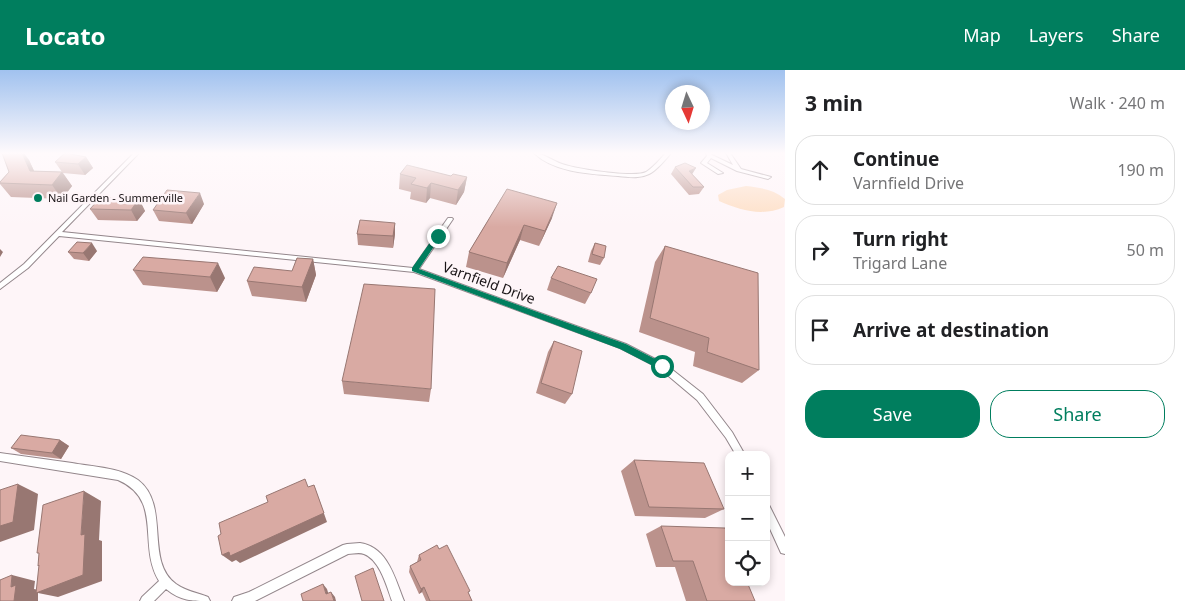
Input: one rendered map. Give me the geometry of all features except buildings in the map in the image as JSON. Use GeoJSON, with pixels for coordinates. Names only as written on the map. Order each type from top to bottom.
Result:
{"type":"FeatureCollection","features":[{"type":"Feature","properties":{"kind":"street"},"geometry":{"type":"LineString","coordinates":[[0,287],[18,274],[113,178]]}},
{"type":"Feature","properties":{"kind":"street"},"geometry":{"type":"LineString","coordinates":[[415,270],[450,219]]}},
{"type":"Feature","properties":{"kind":"street","name":"Varnfield Drive"},"geometry":{"type":"LineString","coordinates":[[58,234],[415,270],[623,346],[662,366],[700,397],[739,451]]}},
{"type":"Feature","properties":{"kind":"street"},"geometry":{"type":"LineString","coordinates":[[0,457],[118,476],[134,482],[147,500],[155,557],[166,581],[175,589],[204,601]]}},
{"type":"Feature","properties":{"kind":"street"},"geometry":{"type":"LineString","coordinates":[[770,516],[785,548]]}},
{"type":"Feature","properties":{"kind":"street"},"geometry":{"type":"LineString","coordinates":[[238,601],[252,597],[347,549],[359,548],[367,550],[380,560],[398,601]]}},
{"type":"Feature","properties":{"kind":"street"},"geometry":{"type":"LineString","coordinates":[[146,601],[166,581]]}},
{"type":"Feature","properties":{"kind":"shaded area"},"geometry":{"type":"Polygon","coordinates":[[[746,186],[762,188],[776,193],[785,199],[784,207],[768,212],[759,212],[735,207],[719,201],[718,195],[727,190],[746,186]]]}},
{"type":"Feature","properties":{"kind":"place","name":"Nail Garden - Summerville"},"geometry":{"type":"Point","coordinates":[38,198]}},
{"type":"Feature","properties":{"kind":"route"},"geometry":{"type":"LineString","coordinates":[[438,236],[415,270],[623,346],[662,366]]}}]}
